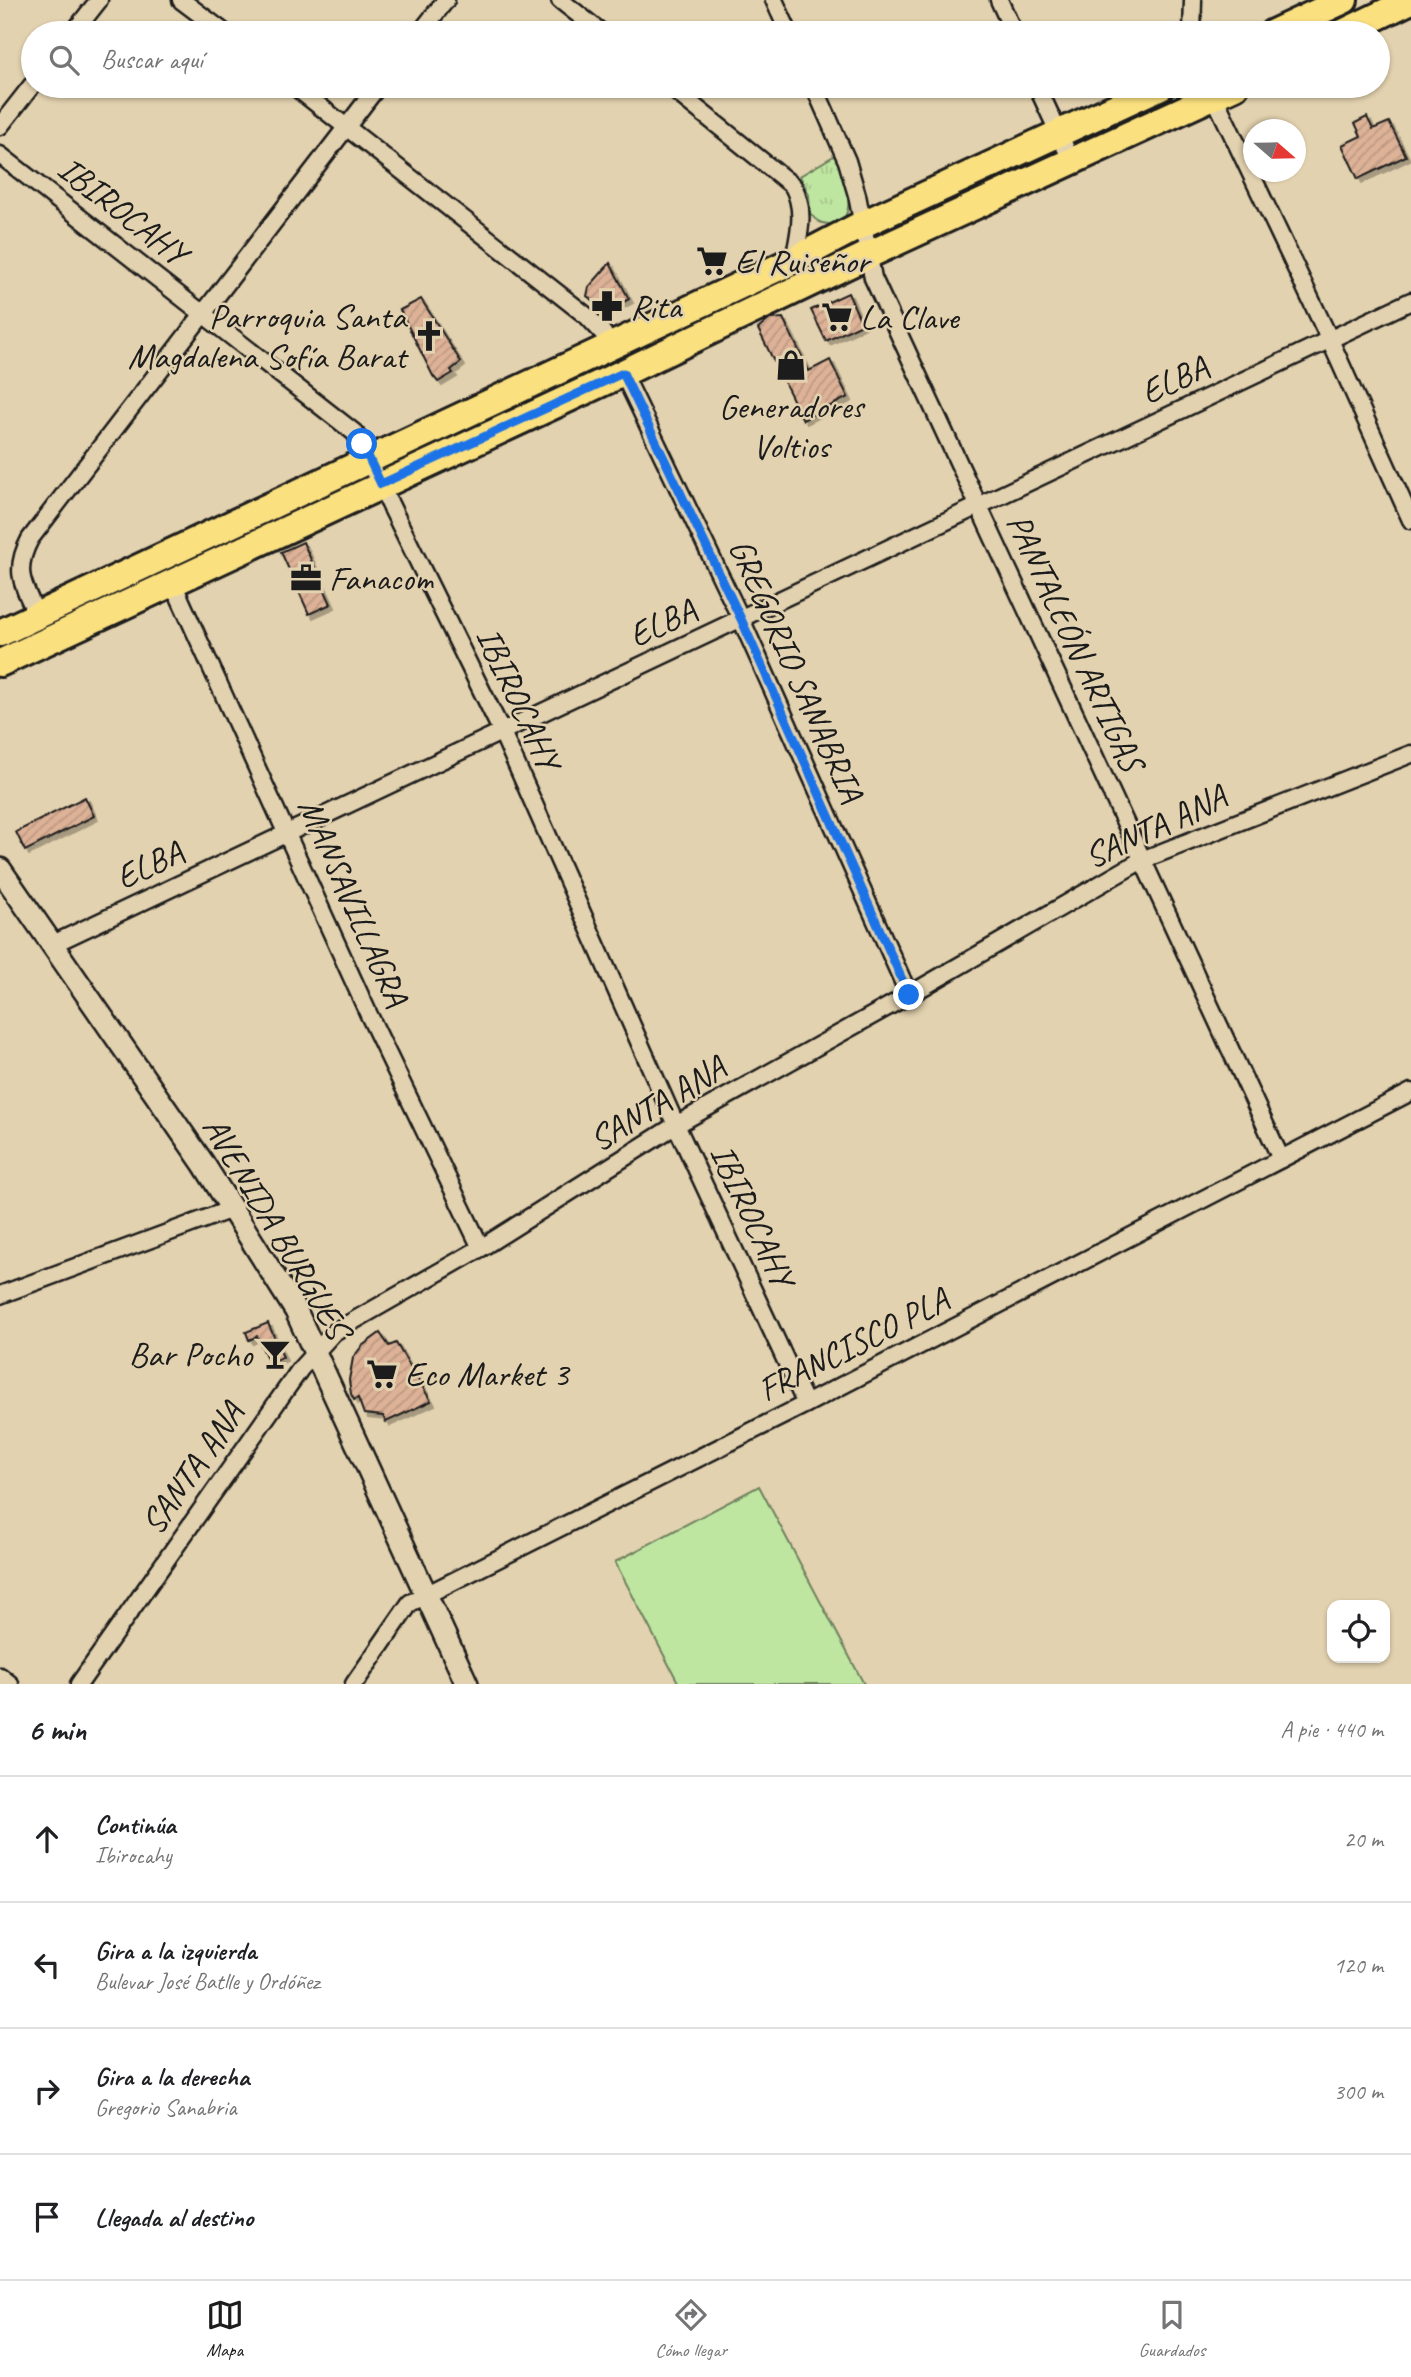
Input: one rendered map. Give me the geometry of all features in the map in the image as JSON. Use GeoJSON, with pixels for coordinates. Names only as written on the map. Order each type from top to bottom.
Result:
{"type":"FeatureCollection","features":[{"type":"Feature","properties":{"kind":"main road"},"geometry":{"type":"LineString","coordinates":[[1299,21],[1345,0]]}},
{"type":"Feature","properties":{"kind":"main road"},"geometry":{"type":"LineString","coordinates":[[1368,21],[1411,0]]}},
{"type":"Feature","properties":{"kind":"main road"},"geometry":{"type":"LineString","coordinates":[[0,663],[172,581],[610,345],[1136,98]]}},
{"type":"Feature","properties":{"kind":"main road"},"geometry":{"type":"LineString","coordinates":[[0,633],[375,472],[623,373],[868,255],[1209,98]]}},
{"type":"Feature","properties":{"kind":"street"},"geometry":{"type":"LineString","coordinates":[[82,21],[99,0]]}},
{"type":"Feature","properties":{"kind":"street"},"geometry":{"type":"LineString","coordinates":[[181,0],[209,21]]}},
{"type":"Feature","properties":{"kind":"street"},"geometry":{"type":"LineString","coordinates":[[429,21],[446,0]]}},
{"type":"Feature","properties":{"kind":"street"},"geometry":{"type":"LineString","coordinates":[[560,0],[587,21]]}},
{"type":"Feature","properties":{"kind":"street"},"geometry":{"type":"LineString","coordinates":[[774,0],[784,21]]}},
{"type":"Feature","properties":{"kind":"street"},"geometry":{"type":"LineString","coordinates":[[999,0],[1009,21]]}},
{"type":"Feature","properties":{"kind":"street"},"geometry":{"type":"LineString","coordinates":[[1192,21],[1193,0]]}},
{"type":"Feature","properties":{"kind":"street"},"geometry":{"type":"LineString","coordinates":[[0,126],[22,98]]}},
{"type":"Feature","properties":{"kind":"street"},"geometry":{"type":"LineString","coordinates":[[310,98],[588,317],[610,345]]}},
{"type":"Feature","properties":{"kind":"street"},"geometry":{"type":"LineString","coordinates":[[37,615],[23,582],[20,566],[21,556],[30,539],[369,98]]}},
{"type":"Feature","properties":{"kind":"street"},"geometry":{"type":"LineString","coordinates":[[684,98],[793,186],[802,212],[794,260]]}},
{"type":"Feature","properties":{"kind":"street","name":"PANTALEÓN ARTIGAS"},"geometry":{"type":"LineString","coordinates":[[819,98],[847,161],[857,195],[873,278],[1280,1159]]}},
{"type":"Feature","properties":{"kind":"street"},"geometry":{"type":"LineString","coordinates":[[1042,98],[1072,162]]}},
{"type":"Feature","properties":{"kind":"street"},"geometry":{"type":"LineString","coordinates":[[1227,98],[1411,520]]}},
{"type":"Feature","properties":{"kind":"street","name":"IBIROCAHY"},"geometry":{"type":"LineString","coordinates":[[0,155],[355,433],[502,732],[676,1125],[806,1404]]}},
{"type":"Feature","properties":{"kind":"street","name":"ELBA"},"geometry":{"type":"LineString","coordinates":[[53,944],[1411,302]]}},
{"type":"Feature","properties":{"kind":"street","name":"GREGORIO SANABRIA"},"geometry":{"type":"LineString","coordinates":[[623,373],[741,619],[909,995]]}},
{"type":"Feature","properties":{"kind":"street","name":"MANSAVILLAGRA"},"geometry":{"type":"LineString","coordinates":[[172,581],[375,1027],[481,1248]]}},
{"type":"Feature","properties":{"kind":"street","name":"SANTA ANA"},"geometry":{"type":"LineString","coordinates":[[79,1684],[301,1368],[334,1332],[481,1248],[676,1125],[909,995],[1142,860],[1411,754]]}},
{"type":"Feature","properties":{"kind":"street","name":"AVENIDA BURGUES"},"geometry":{"type":"LineString","coordinates":[[0,869],[203,1163],[296,1311],[467,1684]]}},
{"type":"Feature","properties":{"kind":"street","name":"FRANCISCO PLA"},"geometry":{"type":"LineString","coordinates":[[354,1684],[410,1603],[806,1404],[1411,1092]]}},
{"type":"Feature","properties":{"kind":"street"},"geometry":{"type":"LineString","coordinates":[[0,1295],[232,1209]]}},
{"type":"Feature","properties":{"kind":"street"},"geometry":{"type":"LineString","coordinates":[[0,1676],[10,1684]]}},
{"type":"Feature","properties":{"kind":"green space"},"geometry":{"type":"Polygon","coordinates":[[[1162,98],[1176,98],[1080,144],[1077,138],[1162,98]]]}},
{"type":"Feature","properties":{"kind":"green space"},"geometry":{"type":"Polygon","coordinates":[[[1053,147],[1055,153],[877,237],[875,230],[1053,147]]]}},
{"type":"Feature","properties":{"kind":"green space"},"geometry":{"type":"Polygon","coordinates":[[[837,154],[846,184],[848,206],[846,215],[840,221],[826,224],[810,213],[809,195],[800,176],[837,154]]]}},
{"type":"Feature","properties":{"kind":"green space"},"geometry":{"type":"Polygon","coordinates":[[[851,241],[854,248],[394,462],[851,241]]]}},
{"type":"Feature","properties":{"kind":"green space"},"geometry":{"type":"Polygon","coordinates":[[[360,478],[357,482],[22,639],[20,633],[360,478]]]}},
{"type":"Feature","properties":{"kind":"green space"},"geometry":{"type":"Polygon","coordinates":[[[759,1486],[864,1684],[679,1684],[615,1562],[759,1486]]]}},
{"type":"Feature","properties":{"kind":"building"},"geometry":{"type":"Polygon","coordinates":[[[1367,117],[1373,129],[1389,122],[1406,156],[1358,179],[1342,145],[1361,136],[1355,123],[1367,117]]]}},
{"type":"Feature","properties":{"kind":"building"},"geometry":{"type":"Polygon","coordinates":[[[610,263],[629,299],[607,311],[587,296],[589,287],[610,263]]]}},
{"type":"Feature","properties":{"kind":"building","name":"La Clave"},"geometry":{"type":"Polygon","coordinates":[[[848,293],[862,324],[826,341],[811,310],[848,293]]]}},
{"type":"Feature","properties":{"kind":"building","name":"Parroquia Santa Magdalena Sofía Barat"},"geometry":{"type":"Polygon","coordinates":[[[421,299],[461,362],[451,370],[453,373],[438,382],[400,310],[421,299]]]}},
{"type":"Feature","properties":{"kind":"building","name":"Generadores Voltios"},"geometry":{"type":"Polygon","coordinates":[[[783,318],[809,371],[830,360],[848,397],[803,420],[758,329],[770,319],[783,318]]]}},
{"type":"Feature","properties":{"kind":"building","name":"Fanacom"},"geometry":{"type":"Polygon","coordinates":[[[303,542],[331,604],[309,614],[281,552],[303,542]]]}},
{"type":"Feature","properties":{"kind":"building"},"geometry":{"type":"Polygon","coordinates":[[[85,797],[94,816],[25,851],[16,832],[85,797]]]}},
{"type":"Feature","properties":{"kind":"building"},"geometry":{"type":"Polygon","coordinates":[[[268,1323],[283,1357],[269,1363],[257,1336],[249,1340],[246,1332],[268,1323]]]}},
{"type":"Feature","properties":{"kind":"building","name":"Eco Market 3"},"geometry":{"type":"Polygon","coordinates":[[[380,1333],[389,1346],[396,1343],[431,1401],[386,1422],[383,1416],[364,1414],[358,1398],[354,1400],[351,1394],[349,1380],[353,1358],[362,1346],[380,1333]]]}},
{"type":"Feature","properties":{"kind":"place","name":"El Ruiseñor"},"geometry":{"type":"Point","coordinates":[712,261]}},
{"type":"Feature","properties":{"kind":"place","name":"Rita"},"geometry":{"type":"Point","coordinates":[607,306]}},
{"type":"Feature","properties":{"kind":"place","name":"La Clave"},"geometry":{"type":"Point","coordinates":[837,317]}},
{"type":"Feature","properties":{"kind":"place","name":"Parroquia Santa Magdalena Sofía Barat"},"geometry":{"type":"Point","coordinates":[429,336]}},
{"type":"Feature","properties":{"kind":"place","name":"Generadores Voltios"},"geometry":{"type":"Point","coordinates":[791,365]}},
{"type":"Feature","properties":{"kind":"place","name":"Fanacom"},"geometry":{"type":"Point","coordinates":[306,578]}},
{"type":"Feature","properties":{"kind":"place","name":"Bar Pocho"},"geometry":{"type":"Point","coordinates":[275,1354]}},
{"type":"Feature","properties":{"kind":"place","name":"Eco Market 3"},"geometry":{"type":"Point","coordinates":[382,1374]}},
{"type":"Feature","properties":{"kind":"route"},"geometry":{"type":"LineString","coordinates":[[362,444],[381,484],[623,373],[741,619],[909,995]]}}]}
